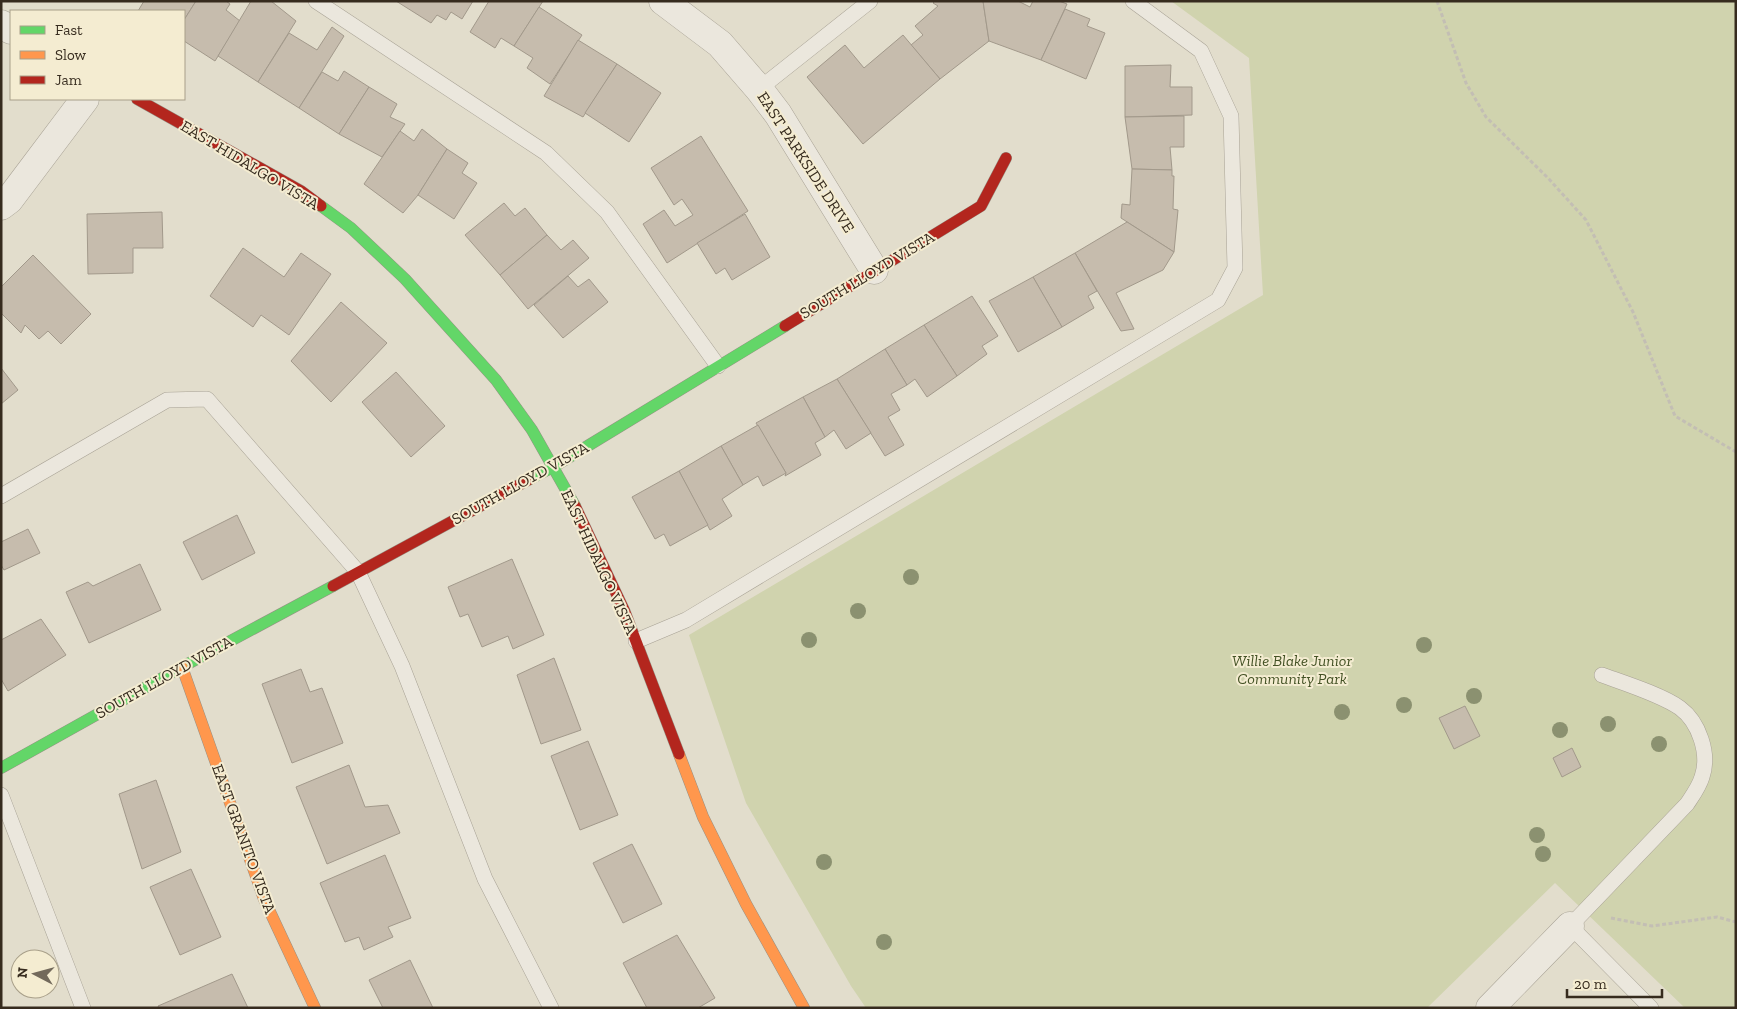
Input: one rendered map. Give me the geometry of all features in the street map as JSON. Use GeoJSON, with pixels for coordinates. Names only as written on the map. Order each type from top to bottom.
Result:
{"type":"FeatureCollection","features":[{"type":"Feature","properties":{"kind":"street","name":"EAST PARKSIDE DRIVE"},"geometry":{"type":"LineString","coordinates":[[663,1],[720,44],[759,89],[778,114],[874,270]]}},
{"type":"Feature","properties":{"kind":"street"},"geometry":{"type":"LineString","coordinates":[[1,206],[9,200],[84,100]]}},
{"type":"Feature","properties":{"kind":"street","name":"EAST HIDALGO VISTA"},"geometry":{"type":"LineString","coordinates":[[139,100],[301,191],[351,228],[405,279],[496,380],[532,430],[582,518],[624,610],[703,817],[746,904],[804,1008]]}},
{"type":"Feature","properties":{"kind":"street","name":"SOUTH LLOYD VISTA"},"geometry":{"type":"LineString","coordinates":[[1,768],[182,667],[553,467],[981,206],[1006,158]]}},
{"type":"Feature","properties":{"kind":"street","name":"EAST GRANITO VISTA"},"geometry":{"type":"LineString","coordinates":[[182,667],[264,900],[315,1008]]}},
{"type":"Feature","properties":{"kind":"street"},"geometry":{"type":"LineString","coordinates":[[1490,1008],[1570,926]]}},
{"type":"Feature","properties":{"kind":"lane"},"geometry":{"type":"LineString","coordinates":[[316,1],[546,153],[607,212],[718,366]]}},
{"type":"Feature","properties":{"kind":"lane"},"geometry":{"type":"LineString","coordinates":[[759,89],[870,1]]}},
{"type":"Feature","properties":{"kind":"lane"},"geometry":{"type":"LineString","coordinates":[[636,641],[686,620],[1218,300],[1235,268],[1231,116],[1201,51],[1133,1]]}},
{"type":"Feature","properties":{"kind":"lane"},"geometry":{"type":"LineString","coordinates":[[1,496],[167,400],[207,399],[358,572],[402,666],[486,879],[551,1008]]}},
{"type":"Feature","properties":{"kind":"lane"},"geometry":{"type":"LineString","coordinates":[[1602,675],[1668,701],[1680,708],[1690,718],[1697,730],[1705,760],[1702,776],[1687,804],[1570,926],[1651,1008]]}},
{"type":"Feature","properties":{"kind":"lane"},"geometry":{"type":"LineString","coordinates":[[1,795],[83,1008]]}},
{"type":"Feature","properties":{"kind":"path"},"geometry":{"type":"LineString","coordinates":[[1437,1],[1466,83],[1486,117],[1548,178],[1586,220],[1632,312],[1675,416],[1736,452]]}},
{"type":"Feature","properties":{"kind":"path"},"geometry":{"type":"LineString","coordinates":[[1591,902],[1612,919],[1652,926],[1717,917],[1736,922]]}},
{"type":"Feature","properties":{"kind":"green space","name":"Willie Blake Junior Community Park"},"geometry":{"type":"Polygon","coordinates":[[[1171,1],[1736,1],[1736,1008],[1685,1008],[1555,883],[1427,1008],[866,1008],[851,986],[746,803],[689,635],[1263,295],[1249,58],[1171,1]]]}},
{"type":"Feature","properties":{"kind":"building"},"geometry":{"type":"Polygon","coordinates":[[[144,1],[196,1],[185,18],[185,10],[139,10],[144,1]]]}},
{"type":"Feature","properties":{"kind":"building"},"geometry":{"type":"Polygon","coordinates":[[[196,1],[226,1],[230,4],[226,10],[240,21],[215,61],[185,42],[185,18],[196,1]]]}},
{"type":"Feature","properties":{"kind":"building"},"geometry":{"type":"Polygon","coordinates":[[[251,1],[271,1],[296,21],[258,82],[218,56],[251,1]]]}},
{"type":"Feature","properties":{"kind":"building"},"geometry":{"type":"Polygon","coordinates":[[[396,1],[473,1],[462,19],[451,12],[446,20],[437,15],[431,23],[396,1]]]}},
{"type":"Feature","properties":{"kind":"building"},"geometry":{"type":"Polygon","coordinates":[[[489,1],[543,1],[514,46],[501,38],[495,48],[470,32],[489,1]]]}},
{"type":"Feature","properties":{"kind":"building"},"geometry":{"type":"Polygon","coordinates":[[[935,1],[983,1],[989,41],[940,79],[911,45],[923,35],[915,26],[938,6],[933,3],[935,1]]]}},
{"type":"Feature","properties":{"kind":"building"},"geometry":{"type":"Polygon","coordinates":[[[983,1],[1018,1],[1030,7],[1033,1],[1059,1],[1067,4],[1041,60],[989,41],[983,1]]]}},
{"type":"Feature","properties":{"kind":"building"},"geometry":{"type":"Polygon","coordinates":[[[539,7],[582,35],[550,84],[527,68],[533,58],[514,46],[539,7]]]}},
{"type":"Feature","properties":{"kind":"building"},"geometry":{"type":"Polygon","coordinates":[[[1065,9],[1090,19],[1087,26],[1105,33],[1086,79],[1041,60],[1065,9]]]}},
{"type":"Feature","properties":{"kind":"building"},"geometry":{"type":"Polygon","coordinates":[[[332,27],[344,36],[299,108],[258,82],[289,33],[317,50],[332,27]]]}},
{"type":"Feature","properties":{"kind":"building"},"geometry":{"type":"Polygon","coordinates":[[[903,35],[940,79],[863,144],[807,77],[845,45],[864,68],[903,35]]]}},
{"type":"Feature","properties":{"kind":"building"},"geometry":{"type":"Polygon","coordinates":[[[578,40],[617,64],[583,117],[544,96],[578,40]]]}},
{"type":"Feature","properties":{"kind":"building"},"geometry":{"type":"Polygon","coordinates":[[[617,64],[661,93],[629,142],[585,113],[617,64]]]}},
{"type":"Feature","properties":{"kind":"building"},"geometry":{"type":"Polygon","coordinates":[[[1171,65],[1170,87],[1192,87],[1192,115],[1125,117],[1125,66],[1171,65]]]}},
{"type":"Feature","properties":{"kind":"building"},"geometry":{"type":"Polygon","coordinates":[[[344,71],[369,87],[339,134],[299,108],[322,72],[338,81],[344,71]]]}},
{"type":"Feature","properties":{"kind":"building"},"geometry":{"type":"Polygon","coordinates":[[[369,87],[397,104],[390,117],[405,124],[382,157],[339,134],[369,87]]]}},
{"type":"Feature","properties":{"kind":"building"},"geometry":{"type":"Polygon","coordinates":[[[1184,116],[1184,147],[1170,147],[1172,170],[1132,169],[1125,117],[1184,116]]]}},
{"type":"Feature","properties":{"kind":"building"},"geometry":{"type":"Polygon","coordinates":[[[422,129],[447,149],[418,195],[403,213],[364,184],[400,131],[414,141],[422,129]]]}},
{"type":"Feature","properties":{"kind":"building"},"geometry":{"type":"Polygon","coordinates":[[[701,136],[748,211],[667,263],[643,224],[664,210],[675,226],[693,215],[682,199],[674,205],[651,168],[701,136]]]}},
{"type":"Feature","properties":{"kind":"building"},"geometry":{"type":"Polygon","coordinates":[[[447,149],[468,163],[462,173],[477,183],[454,219],[418,195],[447,149]]]}},
{"type":"Feature","properties":{"kind":"building"},"geometry":{"type":"Polygon","coordinates":[[[1132,169],[1172,170],[1172,176],[1174,176],[1173,209],[1178,210],[1174,252],[1121,218],[1122,204],[1130,205],[1132,169]]]}},
{"type":"Feature","properties":{"kind":"building"},"geometry":{"type":"Polygon","coordinates":[[[504,203],[515,216],[525,208],[547,235],[500,275],[465,235],[504,203]]]}},
{"type":"Feature","properties":{"kind":"building"},"geometry":{"type":"Polygon","coordinates":[[[162,212],[163,248],[133,248],[133,273],[88,274],[87,214],[162,212]]]}},
{"type":"Feature","properties":{"kind":"building"},"geometry":{"type":"Polygon","coordinates":[[[745,214],[770,257],[732,280],[725,268],[716,274],[697,243],[745,214]]]}},
{"type":"Feature","properties":{"kind":"building"},"geometry":{"type":"Polygon","coordinates":[[[1127,222],[1174,252],[1163,270],[1116,293],[1134,329],[1121,331],[1075,253],[1127,222]]]}},
{"type":"Feature","properties":{"kind":"building"},"geometry":{"type":"Polygon","coordinates":[[[547,235],[561,250],[573,240],[589,258],[528,309],[500,275],[547,235]]]}},
{"type":"Feature","properties":{"kind":"building"},"geometry":{"type":"Polygon","coordinates":[[[243,248],[284,277],[301,253],[331,274],[289,335],[261,315],[253,327],[210,296],[243,248]]]}},
{"type":"Feature","properties":{"kind":"building"},"geometry":{"type":"Polygon","coordinates":[[[1075,253],[1097,291],[1088,296],[1094,308],[1062,327],[1033,277],[1075,253]]]}},
{"type":"Feature","properties":{"kind":"building"},"geometry":{"type":"Polygon","coordinates":[[[33,255],[91,314],[61,344],[48,331],[39,339],[25,325],[21,333],[1,313],[1,287],[33,255]]]}},
{"type":"Feature","properties":{"kind":"building"},"geometry":{"type":"Polygon","coordinates":[[[568,276],[578,287],[589,279],[608,302],[563,338],[534,305],[568,276]]]}},
{"type":"Feature","properties":{"kind":"building"},"geometry":{"type":"Polygon","coordinates":[[[1033,277],[1062,327],[1018,352],[989,301],[1033,277]]]}},
{"type":"Feature","properties":{"kind":"building"},"geometry":{"type":"Polygon","coordinates":[[[972,296],[998,336],[982,346],[987,354],[957,376],[924,325],[972,296]]]}},
{"type":"Feature","properties":{"kind":"building"},"geometry":{"type":"Polygon","coordinates":[[[341,302],[387,343],[331,402],[291,361],[341,302]]]}},
{"type":"Feature","properties":{"kind":"building"},"geometry":{"type":"Polygon","coordinates":[[[924,325],[957,376],[927,397],[915,379],[907,385],[885,349],[924,325]]]}},
{"type":"Feature","properties":{"kind":"building"},"geometry":{"type":"Polygon","coordinates":[[[885,349],[907,385],[891,394],[900,410],[888,417],[904,445],[885,456],[837,379],[885,349]]]}},
{"type":"Feature","properties":{"kind":"building"},"geometry":{"type":"Polygon","coordinates":[[[1,368],[18,390],[1,404],[1,368]]]}},
{"type":"Feature","properties":{"kind":"building"},"geometry":{"type":"Polygon","coordinates":[[[396,372],[445,426],[411,457],[362,402],[396,372]]]}},
{"type":"Feature","properties":{"kind":"building"},"geometry":{"type":"Polygon","coordinates":[[[837,379],[871,433],[846,449],[834,430],[825,437],[803,397],[837,379]]]}},
{"type":"Feature","properties":{"kind":"building"},"geometry":{"type":"Polygon","coordinates":[[[803,397],[825,437],[815,443],[821,455],[785,476],[786,473],[756,423],[803,397]]]}},
{"type":"Feature","properties":{"kind":"building"},"geometry":{"type":"Polygon","coordinates":[[[758,425],[786,473],[763,486],[758,476],[743,485],[721,446],[758,425]]]}},
{"type":"Feature","properties":{"kind":"building"},"geometry":{"type":"Polygon","coordinates":[[[721,446],[743,485],[722,499],[732,516],[710,530],[679,471],[721,446]]]}},
{"type":"Feature","properties":{"kind":"building"},"geometry":{"type":"Polygon","coordinates":[[[679,471],[708,525],[670,546],[664,534],[655,539],[632,497],[679,471]]]}},
{"type":"Feature","properties":{"kind":"building"},"geometry":{"type":"Polygon","coordinates":[[[237,515],[255,553],[202,580],[183,542],[237,515]]]}},
{"type":"Feature","properties":{"kind":"building"},"geometry":{"type":"Polygon","coordinates":[[[28,529],[40,553],[4,570],[1,565],[1,542],[28,529]]]}},
{"type":"Feature","properties":{"kind":"building"},"geometry":{"type":"Polygon","coordinates":[[[512,559],[544,635],[513,649],[508,636],[482,647],[468,614],[460,617],[448,587],[512,559]]]}},
{"type":"Feature","properties":{"kind":"building"},"geometry":{"type":"Polygon","coordinates":[[[140,564],[161,610],[89,643],[66,592],[88,582],[93,586],[140,564]]]}},
{"type":"Feature","properties":{"kind":"building"},"geometry":{"type":"Polygon","coordinates":[[[41,619],[66,655],[8,691],[1,679],[1,640],[41,619]]]}},
{"type":"Feature","properties":{"kind":"building"},"geometry":{"type":"Polygon","coordinates":[[[554,658],[581,730],[541,744],[517,675],[554,658]]]}},
{"type":"Feature","properties":{"kind":"building"},"geometry":{"type":"Polygon","coordinates":[[[301,669],[310,692],[322,688],[343,743],[292,763],[262,684],[301,669]]]}},
{"type":"Feature","properties":{"kind":"building"},"geometry":{"type":"Polygon","coordinates":[[[1465,706],[1480,736],[1454,749],[1439,718],[1465,706]]]}},
{"type":"Feature","properties":{"kind":"building"},"geometry":{"type":"Polygon","coordinates":[[[588,741],[618,815],[580,830],[551,756],[588,741]]]}},
{"type":"Feature","properties":{"kind":"building"},"geometry":{"type":"Polygon","coordinates":[[[1572,748],[1581,767],[1562,777],[1553,758],[1572,748]]]}},
{"type":"Feature","properties":{"kind":"building"},"geometry":{"type":"Polygon","coordinates":[[[349,765],[365,807],[388,805],[400,833],[327,864],[296,787],[349,765]]]}},
{"type":"Feature","properties":{"kind":"building"},"geometry":{"type":"Polygon","coordinates":[[[156,780],[181,852],[142,869],[119,794],[156,780]]]}},
{"type":"Feature","properties":{"kind":"building"},"geometry":{"type":"Polygon","coordinates":[[[632,844],[662,904],[623,923],[593,863],[632,844]]]}},
{"type":"Feature","properties":{"kind":"building"},"geometry":{"type":"Polygon","coordinates":[[[385,855],[411,918],[388,927],[393,937],[364,950],[359,937],[345,942],[320,883],[385,855]]]}},
{"type":"Feature","properties":{"kind":"building"},"geometry":{"type":"Polygon","coordinates":[[[191,869],[221,937],[180,955],[150,887],[191,869]]]}},
{"type":"Feature","properties":{"kind":"building"},"geometry":{"type":"Polygon","coordinates":[[[677,935],[715,998],[698,1008],[647,1008],[623,963],[677,935]]]}},
{"type":"Feature","properties":{"kind":"building"},"geometry":{"type":"Polygon","coordinates":[[[410,960],[433,1008],[383,1008],[369,980],[410,960]]]}},
{"type":"Feature","properties":{"kind":"building"},"geometry":{"type":"Polygon","coordinates":[[[232,974],[248,1008],[159,1008],[158,1006],[232,974]]]}},
{"type":"Feature","properties":{"kind":"traffic: fast"},"geometry":{"type":"LineString","coordinates":[[321,206],[351,228],[405,279],[496,380],[532,430],[575,506]]}},
{"type":"Feature","properties":{"kind":"traffic: fast"},"geometry":{"type":"LineString","coordinates":[[530,479],[553,467],[785,326]]}},
{"type":"Feature","properties":{"kind":"traffic: fast"},"geometry":{"type":"LineString","coordinates":[[1,768],[182,667],[333,586]]}},
{"type":"Feature","properties":{"kind":"traffic: slow"},"geometry":{"type":"LineString","coordinates":[[182,667],[264,899],[315,1008]]}},
{"type":"Feature","properties":{"kind":"traffic: slow"},"geometry":{"type":"LineString","coordinates":[[679,754],[703,817],[746,904],[804,1008]]}},
{"type":"Feature","properties":{"kind":"traffic: jam"},"geometry":{"type":"LineString","coordinates":[[139,100],[301,191],[321,206]]}},
{"type":"Feature","properties":{"kind":"traffic: jam"},"geometry":{"type":"LineString","coordinates":[[785,326],[981,206],[1006,158]]}},
{"type":"Feature","properties":{"kind":"traffic: jam"},"geometry":{"type":"LineString","coordinates":[[333,586],[530,479]]}},
{"type":"Feature","properties":{"kind":"traffic: jam"},"geometry":{"type":"LineString","coordinates":[[575,506],[624,610],[679,754]]}}]}
